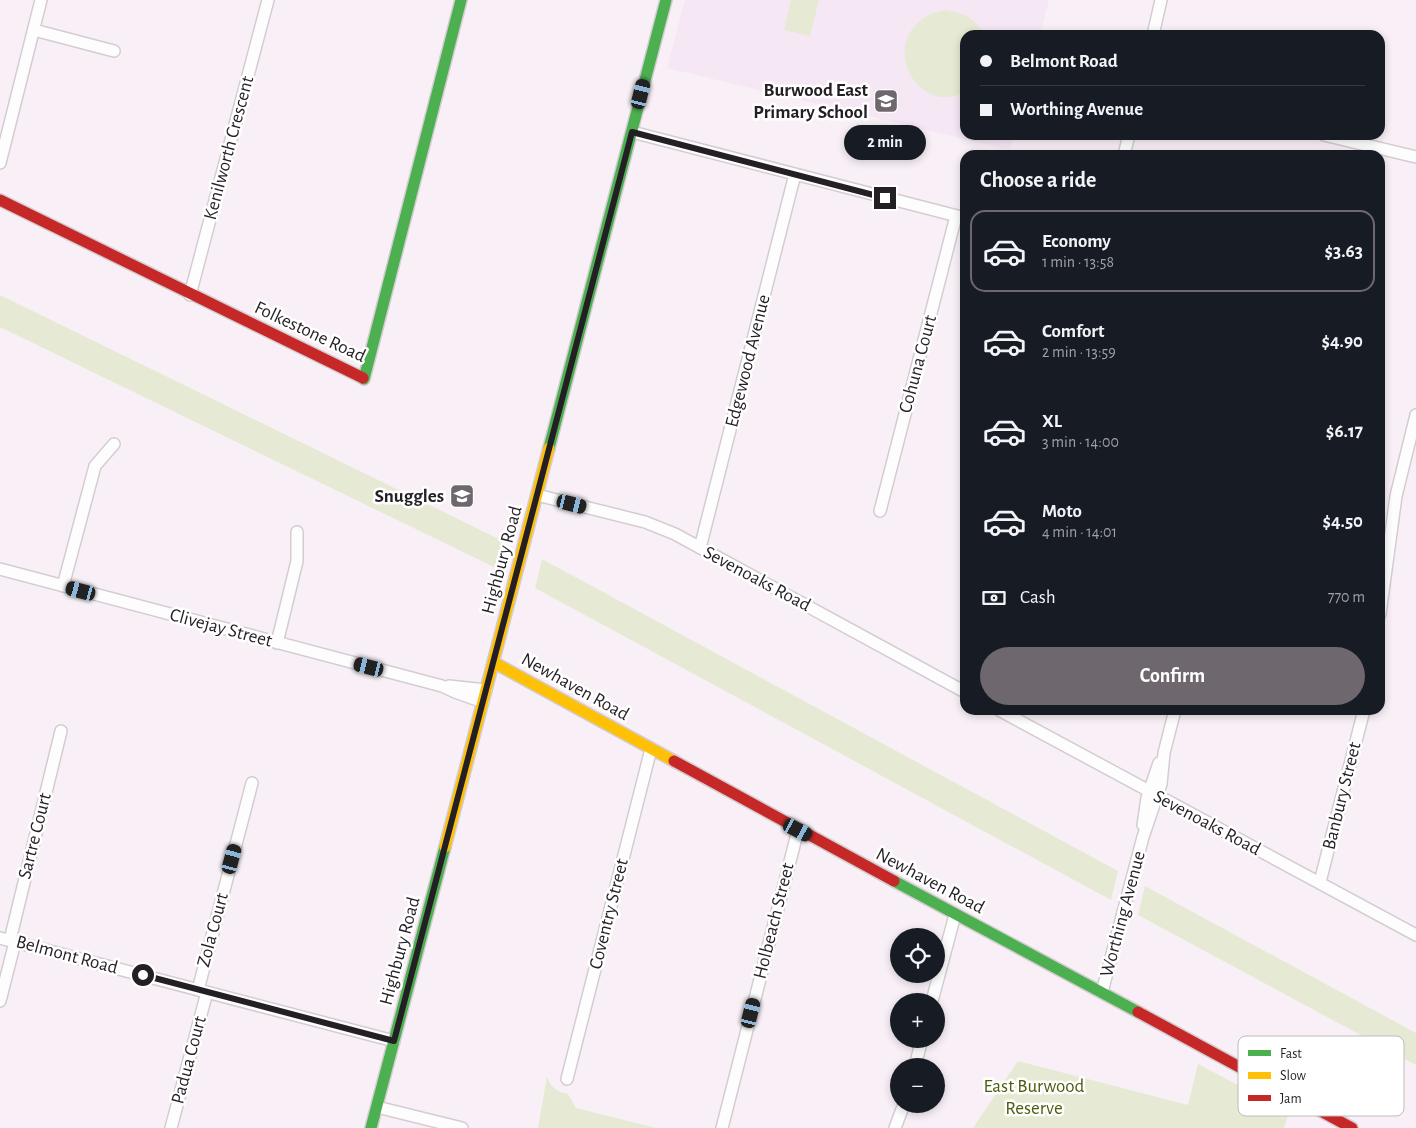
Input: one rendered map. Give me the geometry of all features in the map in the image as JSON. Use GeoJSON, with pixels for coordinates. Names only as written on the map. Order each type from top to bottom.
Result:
{"type":"FeatureCollection","features":[{"type":"Feature","properties":{"kind":"street"},"geometry":{"type":"LineString","coordinates":[[0,163],[41,0]]}},
{"type":"Feature","properties":{"kind":"street","name":"Kenilworth Crescent"},"geometry":{"type":"LineString","coordinates":[[190,295],[268,0]]}},
{"type":"Feature","properties":{"kind":"street","name":"Folkestone Road"},"geometry":{"type":"LineString","coordinates":[[0,200],[364,379],[461,0]]}},
{"type":"Feature","properties":{"kind":"street","name":"Highbury Road"},"geometry":{"type":"LineString","coordinates":[[371,1128],[666,0]]}},
{"type":"Feature","properties":{"kind":"street"},"geometry":{"type":"LineString","coordinates":[[1154,30],[1161,0]]}},
{"type":"Feature","properties":{"kind":"street"},"geometry":{"type":"LineString","coordinates":[[34,30],[114,51]]}},
{"type":"Feature","properties":{"kind":"street"},"geometry":{"type":"LineString","coordinates":[[632,132],[960,217]]}},
{"type":"Feature","properties":{"kind":"street"},"geometry":{"type":"LineString","coordinates":[[1345,140],[1416,157]]}},
{"type":"Feature","properties":{"kind":"street","name":"Edgewood Avenue"},"geometry":{"type":"LineString","coordinates":[[700,548],[795,174]]}},
{"type":"Feature","properties":{"kind":"street","name":"Cohuna Court"},"geometry":{"type":"LineString","coordinates":[[880,512],[960,221]]}},
{"type":"Feature","properties":{"kind":"street"},"geometry":{"type":"LineString","coordinates":[[1385,577],[1396,496],[1416,416]]}},
{"type":"Feature","properties":{"kind":"street"},"geometry":{"type":"LineString","coordinates":[[63,586],[95,466],[114,444]]}},
{"type":"Feature","properties":{"kind":"street","name":"Sevenoaks Road"},"geometry":{"type":"LineString","coordinates":[[537,495],[645,522],[675,534],[960,689]]}},
{"type":"Feature","properties":{"kind":"street"},"geometry":{"type":"LineString","coordinates":[[277,643],[298,561],[297,532]]}},
{"type":"Feature","properties":{"kind":"street","name":"Clivejay Street"},"geometry":{"type":"LineString","coordinates":[[0,570],[442,686],[456,686],[484,696]]}},
{"type":"Feature","properties":{"kind":"street","name":"Newhaven Road"},"geometry":{"type":"LineString","coordinates":[[493,662],[798,830],[1238,1066]]}},
{"type":"Feature","properties":{"kind":"street","name":"Sevenoaks Road"},"geometry":{"type":"LineString","coordinates":[[1007,715],[1320,882],[1416,936]]}},
{"type":"Feature","properties":{"kind":"street","name":"Worthing Avenue"},"geometry":{"type":"LineString","coordinates":[[1102,992],[1143,837],[1157,768],[1164,753],[1174,715]]}},
{"type":"Feature","properties":{"kind":"street","name":"Banbury Street"},"geometry":{"type":"LineString","coordinates":[[1320,882],[1363,715]]}},
{"type":"Feature","properties":{"kind":"street","name":"Sartre Court"},"geometry":{"type":"LineString","coordinates":[[0,1000],[8,940],[61,731]]}},
{"type":"Feature","properties":{"kind":"street","name":"Coventry Street"},"geometry":{"type":"LineString","coordinates":[[567,1078],[650,749]]}},
{"type":"Feature","properties":{"kind":"street","name":"Zola Court"},"geometry":{"type":"LineString","coordinates":[[202,991],[252,783]]}},
{"type":"Feature","properties":{"kind":"street","name":"Holbeach Street"},"geometry":{"type":"LineString","coordinates":[[722,1128],[798,830]]}},
{"type":"Feature","properties":{"kind":"street"},"geometry":{"type":"LineString","coordinates":[[934,993],[955,915]]}},
{"type":"Feature","properties":{"kind":"street","name":"Belmont Road"},"geometry":{"type":"LineString","coordinates":[[8,940],[394,1041]]}},
{"type":"Feature","properties":{"kind":"street","name":"Padua Court"},"geometry":{"type":"LineString","coordinates":[[170,1128],[202,991]]}},
{"type":"Feature","properties":{"kind":"street"},"geometry":{"type":"LineString","coordinates":[[377,1107],[462,1128]]}},
{"type":"Feature","properties":{"kind":"street"},"geometry":{"type":"LineString","coordinates":[[896,1128],[901,1113]]}},
{"type":"Feature","properties":{"kind":"street","name":"Newhaven Road"},"geometry":{"type":"LineString","coordinates":[[1330,1116],[1352,1128]]}},
{"type":"Feature","properties":{"kind":"shaded area","name":"Burwood East Primary School"},"geometry":{"type":"Polygon","coordinates":[[[685,0],[1049,0],[1041,30],[960,30],[960,138],[667,68],[685,0]]]}},
{"type":"Feature","properties":{"kind":"shaded area","name":"Burwood East Primary School"},"geometry":{"type":"Polygon","coordinates":[[[968,140],[1013,140],[1010,150],[968,140]]]}},
{"type":"Feature","properties":{"kind":"green space"},"geometry":{"type":"Polygon","coordinates":[[[791,0],[819,0],[810,36],[784,30],[791,0]]]}},
{"type":"Feature","properties":{"kind":"green space"},"geometry":{"type":"Polygon","coordinates":[[[945,10],[959,13],[973,20],[981,30],[960,30],[960,93],[948,97],[932,95],[919,86],[910,74],[905,59],[906,43],[913,28],[933,13],[945,10]]]}},
{"type":"Feature","properties":{"kind":"green space"},"geometry":{"type":"Polygon","coordinates":[[[0,295],[505,542],[498,569],[0,327],[0,295]]]}},
{"type":"Feature","properties":{"kind":"green space"},"geometry":{"type":"Polygon","coordinates":[[[542,559],[1118,871],[1111,900],[535,588],[542,559]]]}},
{"type":"Feature","properties":{"kind":"green space"},"geometry":{"type":"Polygon","coordinates":[[[1145,886],[1416,1033],[1416,1065],[1404,1059],[1404,1036],[1362,1036],[1138,915],[1145,886]]]}},
{"type":"Feature","properties":{"kind":"green space","name":"East Burwood Reserve"},"geometry":{"type":"Polygon","coordinates":[[[1018,1061],[1188,1105],[1198,1064],[1238,1085],[1238,1116],[1288,1116],[1284,1128],[973,1128],[1018,1061]]]}},
{"type":"Feature","properties":{"kind":"green space"},"geometry":{"type":"Polygon","coordinates":[[[547,1076],[554,1088],[568,1094],[576,1108],[656,1128],[538,1128],[547,1076]]]}},
{"type":"Feature","properties":{"kind":"traffic: fast"},"geometry":{"type":"LineString","coordinates":[[363,378],[461,0]]}},
{"type":"Feature","properties":{"kind":"traffic: fast"},"geometry":{"type":"LineString","coordinates":[[549,448],[666,0]]}},
{"type":"Feature","properties":{"kind":"traffic: fast"},"geometry":{"type":"LineString","coordinates":[[371,1128],[445,847]]}},
{"type":"Feature","properties":{"kind":"traffic: fast"},"geometry":{"type":"LineString","coordinates":[[894,881],[1138,1012]]}},
{"type":"Feature","properties":{"kind":"traffic: slow"},"geometry":{"type":"LineString","coordinates":[[445,847],[549,448]]}},
{"type":"Feature","properties":{"kind":"traffic: slow"},"geometry":{"type":"LineString","coordinates":[[493,662],[674,761]]}},
{"type":"Feature","properties":{"kind":"traffic: jam"},"geometry":{"type":"LineString","coordinates":[[0,200],[363,378]]}},
{"type":"Feature","properties":{"kind":"traffic: jam"},"geometry":{"type":"LineString","coordinates":[[674,761],[894,881]]}},
{"type":"Feature","properties":{"kind":"traffic: jam"},"geometry":{"type":"LineString","coordinates":[[1138,1012],[1238,1066]]}},
{"type":"Feature","properties":{"kind":"traffic: jam"},"geometry":{"type":"LineString","coordinates":[[1330,1116],[1352,1128]]}},
{"type":"Feature","properties":{"kind":"place","name":"Burwood East Primary School"},"geometry":{"type":"Point","coordinates":[886,101]}},
{"type":"Feature","properties":{"kind":"place","name":"Snuggles"},"geometry":{"type":"Point","coordinates":[462,496]}},
{"type":"Feature","properties":{"kind":"route"},"geometry":{"type":"LineString","coordinates":[[143,975],[394,1041],[632,132],[885,198]]}}]}
